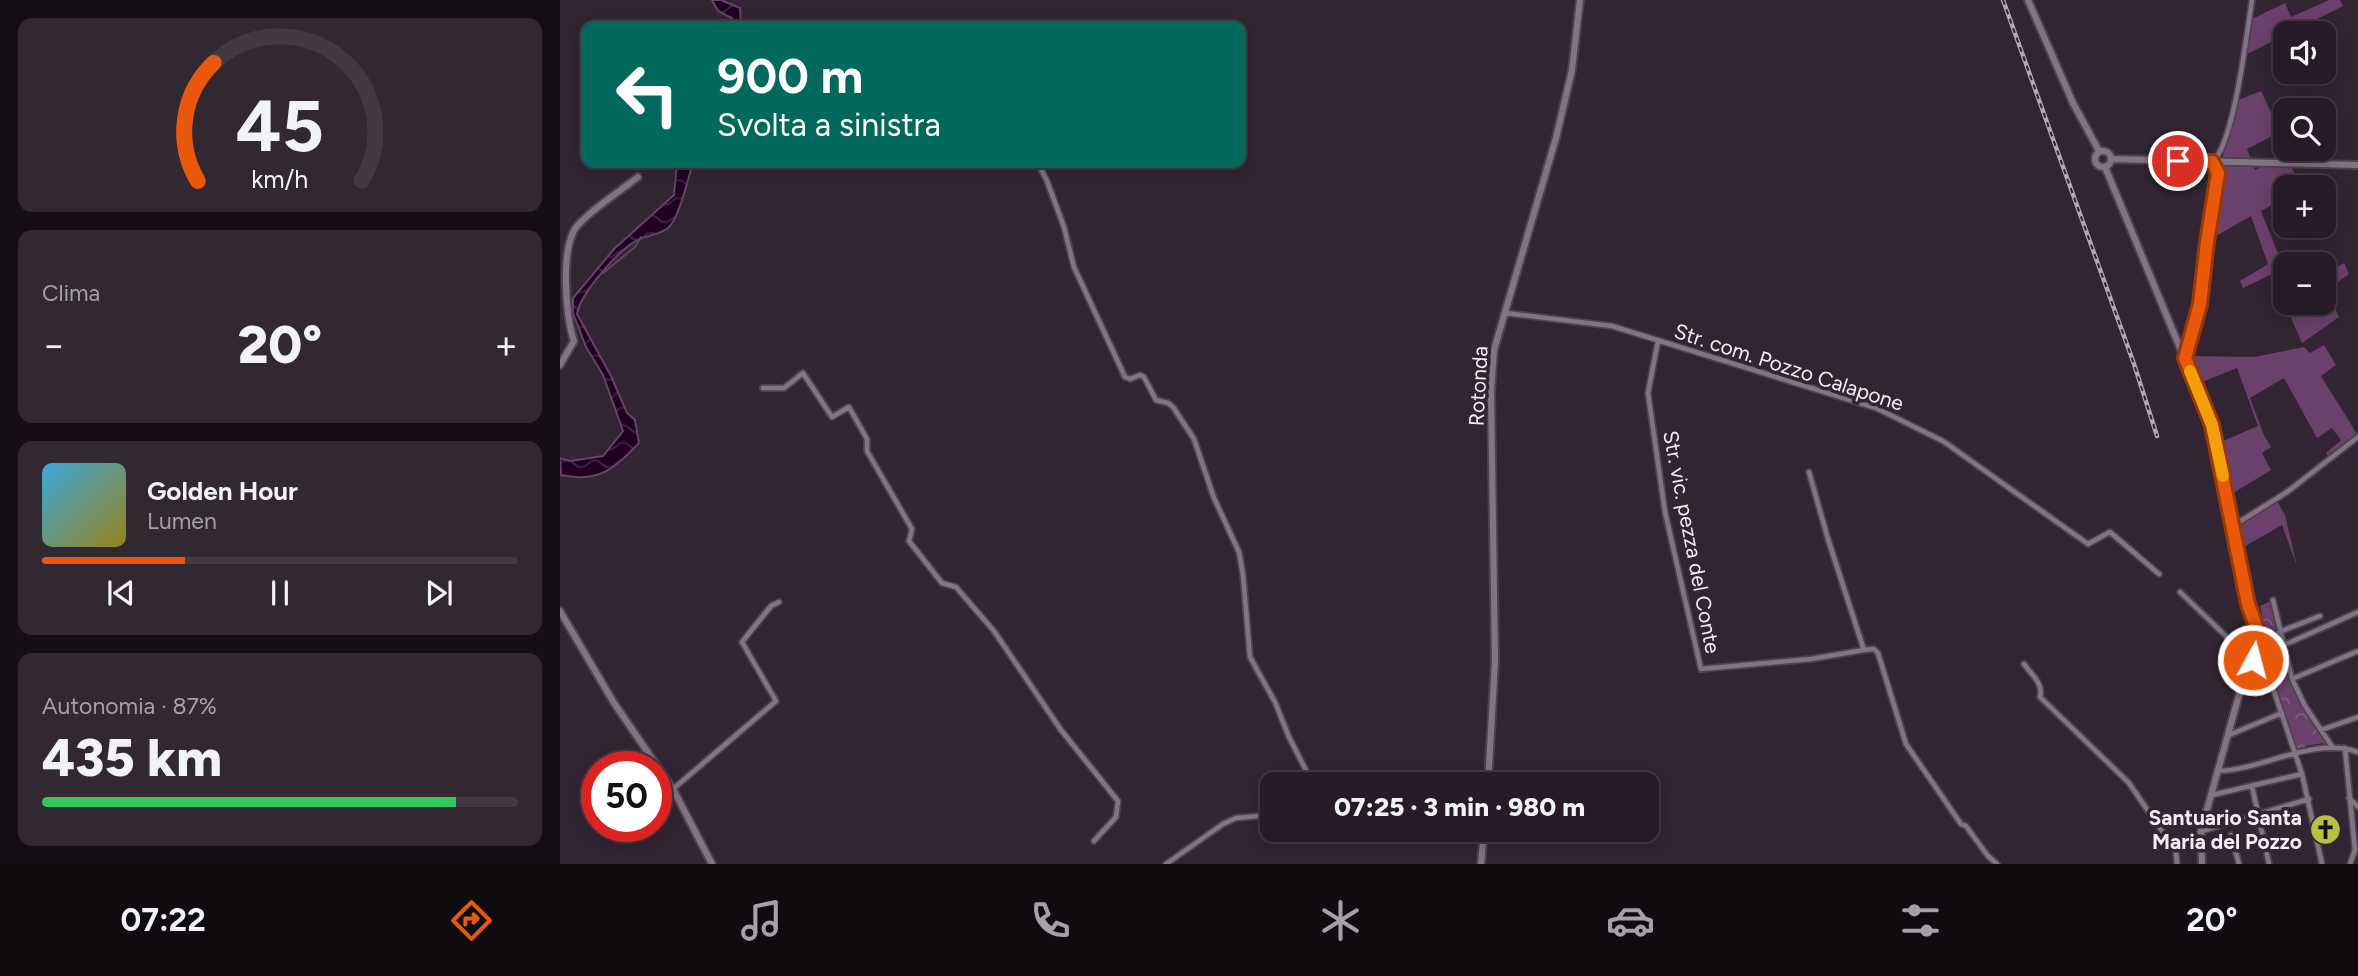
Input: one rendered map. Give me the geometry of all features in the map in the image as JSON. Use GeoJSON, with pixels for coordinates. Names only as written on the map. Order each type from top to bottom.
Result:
{"type":"FeatureCollection","features":[{"type":"Feature","properties":{"kind":"main road","name":"Rotonda"},"geometry":{"type":"LineString","coordinates":[[1489,772],[1495,649],[1491,392],[1494,350],[1559,127],[1572,70],[1580,0]]}},
{"type":"Feature","properties":{"kind":"main road"},"geometry":{"type":"LineString","coordinates":[[2028,0],[2073,103],[2099,151]]}},
{"type":"Feature","properties":{"kind":"main road"},"geometry":{"type":"LineString","coordinates":[[2099,151],[2107,152],[2111,159]]}},
{"type":"Feature","properties":{"kind":"main road"},"geometry":{"type":"LineString","coordinates":[[2099,151],[2095,162],[2105,167]]}},
{"type":"Feature","properties":{"kind":"main road"},"geometry":{"type":"LineString","coordinates":[[2111,159],[2358,165]]}},
{"type":"Feature","properties":{"kind":"main road"},"geometry":{"type":"LineString","coordinates":[[2105,167],[2111,159]]}},
{"type":"Feature","properties":{"kind":"main road"},"geometry":{"type":"LineString","coordinates":[[2105,167],[2212,425],[2254,646],[2201,831],[2202,864]]}},
{"type":"Feature","properties":{"kind":"main road"},"geometry":{"type":"LineString","coordinates":[[560,365],[574,341],[566,310],[566,268],[576,226],[638,177]]}},
{"type":"Feature","properties":{"kind":"main road"},"geometry":{"type":"LineString","coordinates":[[560,611],[614,703],[673,789],[712,864]]}},
{"type":"Feature","properties":{"kind":"main road"},"geometry":{"type":"LineString","coordinates":[[1481,864],[1483,842]]}},
{"type":"Feature","properties":{"kind":"street"},"geometry":{"type":"LineString","coordinates":[[2185,358],[2200,304],[2218,173],[2212,162],[2221,152],[2236,99],[2252,0]]}},
{"type":"Feature","properties":{"kind":"street"},"geometry":{"type":"LineString","coordinates":[[2221,152],[2229,162]]}},
{"type":"Feature","properties":{"kind":"street"},"geometry":{"type":"LineString","coordinates":[[1040,168],[1064,227],[1074,267],[1125,377],[1144,377],[1156,400],[1172,407],[1194,439],[1214,498],[1239,552],[1248,652],[1275,702],[1307,772]]}},
{"type":"Feature","properties":{"kind":"street","name":"Str. com. Pozzo Calapone"},"geometry":{"type":"LineString","coordinates":[[1505,313],[1596,323],[1876,408],[1943,441],[2088,544],[2110,532],[2159,574]]}},
{"type":"Feature","properties":{"kind":"street","name":"Str. vic. pezza del Conte"},"geometry":{"type":"LineString","coordinates":[[1658,341],[1648,393],[1665,512],[1700,669],[1811,659],[1864,650]]}},
{"type":"Feature","properties":{"kind":"street"},"geometry":{"type":"LineString","coordinates":[[763,388],[784,388],[803,373],[832,418],[849,407],[867,439],[867,451],[912,529],[909,541],[942,583],[956,587],[994,631],[1061,730],[1118,801],[1116,817],[1094,841]]}},
{"type":"Feature","properties":{"kind":"street"},"geometry":{"type":"LineString","coordinates":[[2233,526],[2287,492],[2358,437]]}},
{"type":"Feature","properties":{"kind":"street"},"geometry":{"type":"LineString","coordinates":[[1809,472],[1864,650],[1874,649],[1880,658],[1906,744],[1961,824],[1966,826],[1997,864]]}},
{"type":"Feature","properties":{"kind":"street"},"geometry":{"type":"LineString","coordinates":[[2180,592],[2229,639],[2254,646],[2269,675],[2309,799],[2321,863],[2312,864]]}},
{"type":"Feature","properties":{"kind":"street"},"geometry":{"type":"LineString","coordinates":[[2273,600],[2292,679],[2305,706],[2333,748]]}},
{"type":"Feature","properties":{"kind":"street"},"geometry":{"type":"LineString","coordinates":[[673,789],[776,701],[742,642],[771,606],[779,602]]}},
{"type":"Feature","properties":{"kind":"street"},"geometry":{"type":"LineString","coordinates":[[2284,645],[2358,612]]}},
{"type":"Feature","properties":{"kind":"street"},"geometry":{"type":"LineString","coordinates":[[2279,632],[2320,616]]}},
{"type":"Feature","properties":{"kind":"street"},"geometry":{"type":"LineString","coordinates":[[2292,679],[2358,651]]}},
{"type":"Feature","properties":{"kind":"street"},"geometry":{"type":"LineString","coordinates":[[2024,664],[2040,685],[2040,696],[2129,783],[2176,852],[2177,864]]}},
{"type":"Feature","properties":{"kind":"street"},"geometry":{"type":"LineString","coordinates":[[2229,735],[2283,713]]}},
{"type":"Feature","properties":{"kind":"street"},"geometry":{"type":"LineString","coordinates":[[2321,730],[2358,717]]}},
{"type":"Feature","properties":{"kind":"street"},"geometry":{"type":"LineString","coordinates":[[2218,772],[2236,771],[2295,753],[2345,747],[2358,752]]}},
{"type":"Feature","properties":{"kind":"street"},"geometry":{"type":"LineString","coordinates":[[2345,747],[2357,850],[2350,864]]}},
{"type":"Feature","properties":{"kind":"street"},"geometry":{"type":"LineString","coordinates":[[2211,795],[2302,774]]}},
{"type":"Feature","properties":{"kind":"street"},"geometry":{"type":"LineString","coordinates":[[2252,786],[2269,864]]}},
{"type":"Feature","properties":{"kind":"street"},"geometry":{"type":"LineString","coordinates":[[2201,831],[2309,799]]}},
{"type":"Feature","properties":{"kind":"street"},"geometry":{"type":"LineString","coordinates":[[2349,799],[2358,807]]}},
{"type":"Feature","properties":{"kind":"street"},"geometry":{"type":"LineString","coordinates":[[1166,864],[1223,824],[1236,818],[1260,816]]}},
{"type":"Feature","properties":{"kind":"street"},"geometry":{"type":"LineString","coordinates":[[2231,835],[2239,864]]}},
{"type":"Feature","properties":{"kind":"green space"},"geometry":{"type":"Polygon","coordinates":[[[2329,0],[2340,0],[2343,6],[2313,21],[2273,21],[2273,41],[2247,54],[2252,19],[2285,3],[2291,17],[2329,0]]]}},
{"type":"Feature","properties":{"kind":"green space"},"geometry":{"type":"Polygon","coordinates":[[[2261,91],[2273,117],[2273,136],[2247,149],[2255,170],[2273,161],[2296,161],[2290,164],[2295,175],[2273,175],[2273,204],[2261,211],[2277,252],[2273,252],[2273,276],[2272,274],[2243,288],[2240,281],[2268,264],[2251,216],[2209,240],[2223,156],[2238,100],[2261,91]]]}},
{"type":"Feature","properties":{"kind":"green space"},"geometry":{"type":"Polygon","coordinates":[[[2344,263],[2349,274],[2336,283],[2336,267],[2344,263]]]}},
{"type":"Feature","properties":{"kind":"green space"},"geometry":{"type":"Polygon","coordinates":[[[2336,311],[2339,317],[2302,343],[2290,315],[2336,315],[2336,311]]]}},
{"type":"Feature","properties":{"kind":"green space"},"geometry":{"type":"Polygon","coordinates":[[[2324,345],[2336,365],[2321,376],[2357,434],[2329,457],[2326,453],[2341,440],[2332,428],[2317,438],[2284,378],[2250,398],[2271,447],[2262,453],[2271,470],[2230,495],[2218,427],[2189,356],[2254,357],[2304,347],[2310,353],[2324,345]],[[2237,368],[2202,382],[2223,441],[2258,426],[2237,368]]]}},
{"type":"Feature","properties":{"kind":"green space"},"geometry":{"type":"Polygon","coordinates":[[[2277,501],[2285,515],[2297,566],[2282,525],[2242,548],[2236,525],[2277,501]]]}},
{"type":"Feature","properties":{"kind":"green space"},"geometry":{"type":"Polygon","coordinates":[[[2271,601],[2287,675],[2305,710],[2328,743],[2326,746],[2323,743],[2305,746],[2305,749],[2296,748],[2272,675],[2275,670],[2270,655],[2264,653],[2260,634],[2266,632],[2260,606],[2271,601]]]}},
{"type":"Feature","properties":{"kind":"water"},"geometry":{"type":"Polygon","coordinates":[[[712,0],[721,0],[740,8],[741,21],[732,21],[732,18],[718,11],[712,0]]]}},
{"type":"Feature","properties":{"kind":"water"},"geometry":{"type":"Polygon","coordinates":[[[677,168],[691,168],[672,223],[665,230],[638,240],[621,252],[585,295],[577,314],[611,376],[627,413],[635,420],[639,443],[605,472],[586,477],[561,475],[560,458],[570,461],[603,456],[623,431],[603,375],[586,347],[573,313],[573,298],[614,249],[674,195],[677,168]]]}},
{"type":"Feature","properties":{"kind":"waterway"},"geometry":{"type":"LineString","coordinates":[[603,273],[635,247],[641,237]]}},
{"type":"Feature","properties":{"kind":"railway"},"geometry":{"type":"LineString","coordinates":[[2003,0],[2134,364],[2157,436]]}},
{"type":"Feature","properties":{"kind":"slow traffic"},"geometry":{"type":"LineString","coordinates":[[2190,371],[2212,425],[2223,476]]}},
{"type":"Feature","properties":{"kind":"place","name":"Santuario Santa Maria del Pozzo"},"geometry":{"type":"Point","coordinates":[2325,829]}},
{"type":"Feature","properties":{"kind":"route"},"geometry":{"type":"LineString","coordinates":[[2178,161],[2212,162],[2218,173],[2200,304],[2185,358],[2212,425],[2248,604],[2261,640],[2261,652],[2253,660]]}}]}
